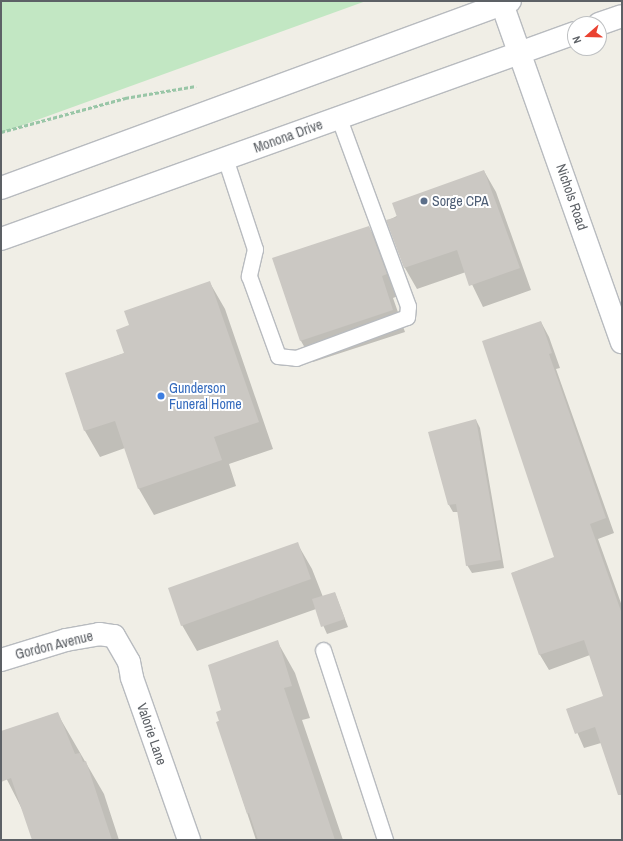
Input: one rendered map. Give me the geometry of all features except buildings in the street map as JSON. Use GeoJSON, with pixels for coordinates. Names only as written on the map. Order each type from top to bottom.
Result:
{"type":"FeatureCollection","features":[{"type":"Feature","properties":{"kind":"street","name":"Nichols Road"},"geometry":{"type":"LineString","coordinates":[[504,2],[622,342]]}},
{"type":"Feature","properties":{"kind":"street"},"geometry":{"type":"LineString","coordinates":[[1,188],[504,2]]}},
{"type":"Feature","properties":{"kind":"street"},"geometry":{"type":"LineString","coordinates":[[607,21],[622,16]]}},
{"type":"Feature","properties":{"kind":"street","name":"Monona Drive"},"geometry":{"type":"LineString","coordinates":[[1,239],[567,36]]}},
{"type":"Feature","properties":{"kind":"street","name":"Gordon Avenue"},"geometry":{"type":"LineString","coordinates":[[1,660],[66,640],[99,634],[108,635]]}},
{"type":"Feature","properties":{"kind":"street","name":"Valorie Lane"},"geometry":{"type":"LineString","coordinates":[[108,635],[114,636],[130,662],[132,678],[189,840]]}},
{"type":"Feature","properties":{"kind":"lane"},"geometry":{"type":"LineString","coordinates":[[225,158],[255,249],[249,276],[278,356],[296,358],[407,317],[408,306],[339,118]]}},
{"type":"Feature","properties":{"kind":"lane"},"geometry":{"type":"LineString","coordinates":[[323,650],[385,840]]}},
{"type":"Feature","properties":{"kind":"path"},"geometry":{"type":"LineString","coordinates":[[1,132],[125,98],[197,86]]}},
{"type":"Feature","properties":{"kind":"green space"},"geometry":{"type":"Polygon","coordinates":[[[1,1],[366,1],[1,133],[1,1]]]}},
{"type":"Feature","properties":{"kind":"place","name":"Sorge CPA"},"geometry":{"type":"Point","coordinates":[424,201]}},
{"type":"Feature","properties":{"kind":"place","name":"Gunderson Funeral Home"},"geometry":{"type":"Point","coordinates":[161,396]}}]}
